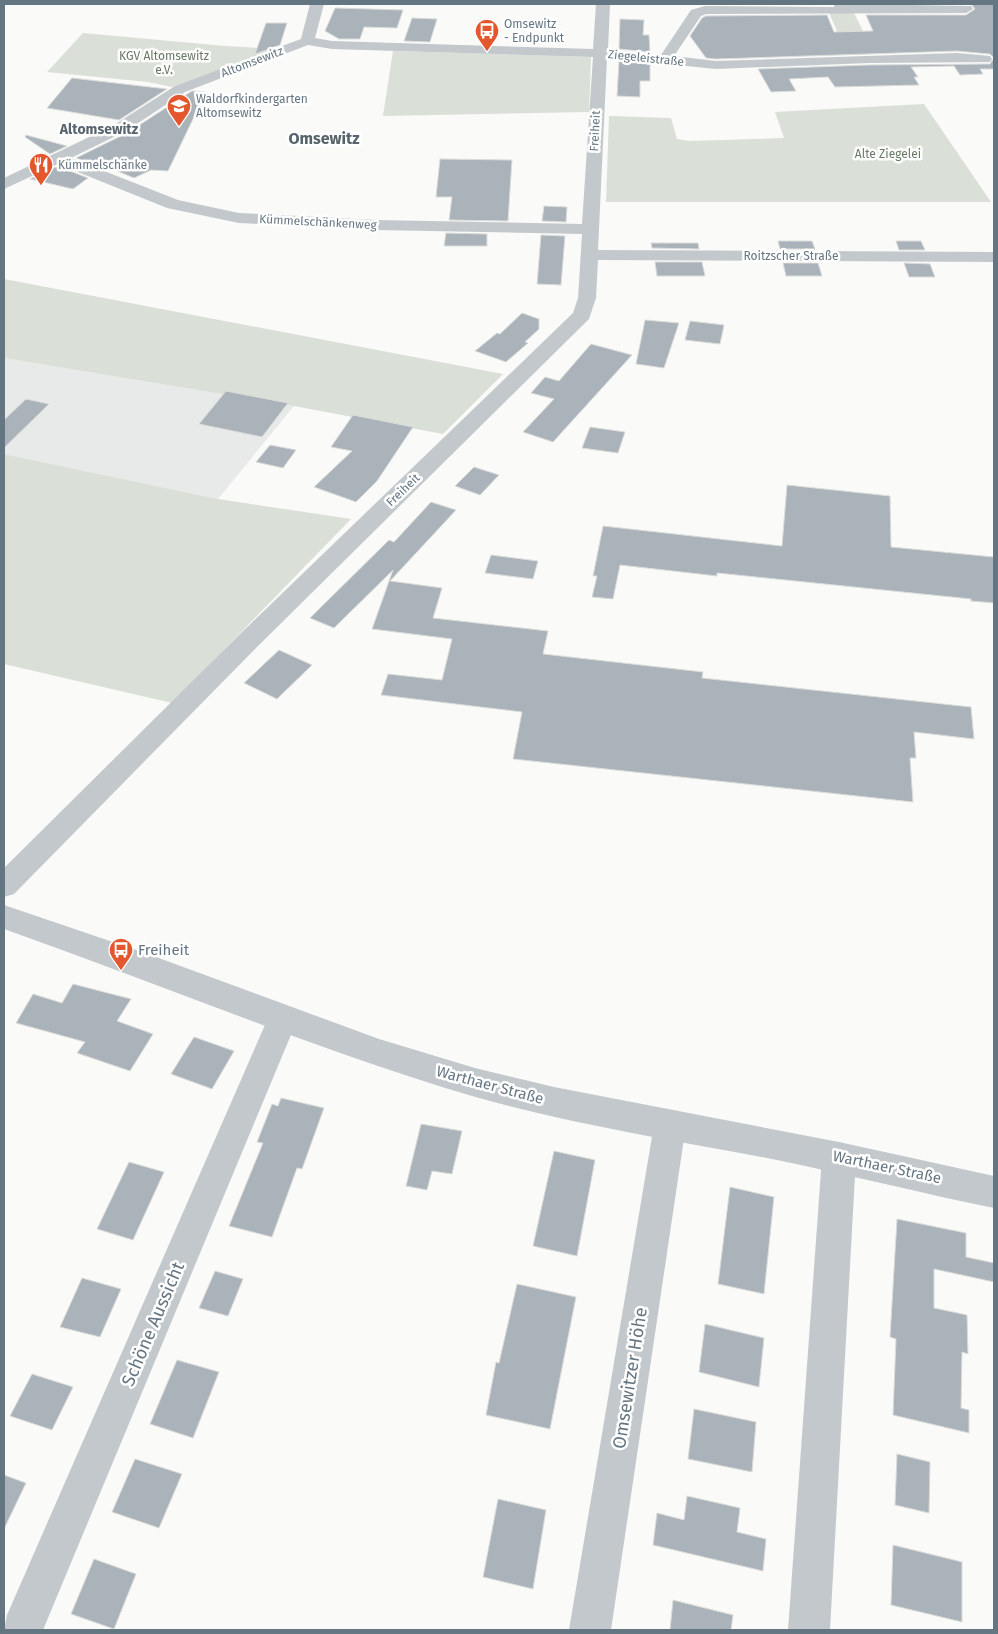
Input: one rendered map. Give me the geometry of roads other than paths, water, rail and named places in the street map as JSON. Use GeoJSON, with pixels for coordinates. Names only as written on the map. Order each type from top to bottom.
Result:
{"type":"FeatureCollection","features":[{"type":"Feature","properties":{"kind":"street"},"geometry":{"type":"LineString","coordinates":[[307,41],[317,4]]}},
{"type":"Feature","properties":{"kind":"street","name":"Freiheit"},"geometry":{"type":"LineString","coordinates":[[4,886],[248,640],[577,321],[585,308],[603,4]]}},
{"type":"Feature","properties":{"kind":"street"},"geometry":{"type":"LineString","coordinates":[[664,61],[696,13],[705,10],[841,6],[966,9]]}},
{"type":"Feature","properties":{"kind":"street","name":"Ziegeleistraße"},"geometry":{"type":"LineString","coordinates":[[307,41],[332,45],[599,53],[716,65],[957,57],[985,59]]}},
{"type":"Feature","properties":{"kind":"street","name":"Altomsewitz"},"geometry":{"type":"LineString","coordinates":[[4,184],[120,128],[180,89],[307,41]]}},
{"type":"Feature","properties":{"kind":"street","name":"Kümmelschänkenweg"},"geometry":{"type":"LineString","coordinates":[[56,158],[173,204],[239,218],[366,225],[590,229]]}},
{"type":"Feature","properties":{"kind":"street","name":"Roitzscher Straße"},"geometry":{"type":"LineString","coordinates":[[588,255],[994,257]]}},
{"type":"Feature","properties":{"kind":"street","name":"Warthaer Straße"},"geometry":{"type":"LineString","coordinates":[[4,917],[137,963],[379,1053],[475,1082],[554,1102],[670,1126],[839,1157],[994,1192]]}},
{"type":"Feature","properties":{"kind":"street","name":"Schöne Aussicht"},"geometry":{"type":"LineString","coordinates":[[22,1630],[283,1018]]}},
{"type":"Feature","properties":{"kind":"street","name":"Omsewitzer Höhe"},"geometry":{"type":"LineString","coordinates":[[590,1630],[670,1126]]}},
{"type":"Feature","properties":{"kind":"street"},"geometry":{"type":"LineString","coordinates":[[810,1630],[839,1157]]}},
{"type":"Feature","properties":{"kind":"place","name":"Omsewitz - Endpunkt"},"geometry":{"type":"Point","coordinates":[487,52]}},
{"type":"Feature","properties":{"kind":"place","name":"Waldorfkindergarten Altomsewitz"},"geometry":{"type":"Point","coordinates":[179,127]}},
{"type":"Feature","properties":{"kind":"place","name":"Kümmelschänke"},"geometry":{"type":"Point","coordinates":[41,186]}},
{"type":"Feature","properties":{"kind":"place","name":"Freiheit"},"geometry":{"type":"Point","coordinates":[121,971]}},
{"type":"Feature","properties":{"kind":"district","name":"Altomsewitz"},"geometry":{"type":"Point","coordinates":[99,129]}},
{"type":"Feature","properties":{"kind":"district","name":"Omsewitz"},"geometry":{"type":"Point","coordinates":[324,138]}},
{"type":"Feature","properties":{"kind":"park label","name":"KGV Altomsewitz e.V."},"geometry":{"type":"Point","coordinates":[164,63]}},
{"type":"Feature","properties":{"kind":"park label","name":"Alte Ziegelei"},"geometry":{"type":"Point","coordinates":[888,154]}}]}
